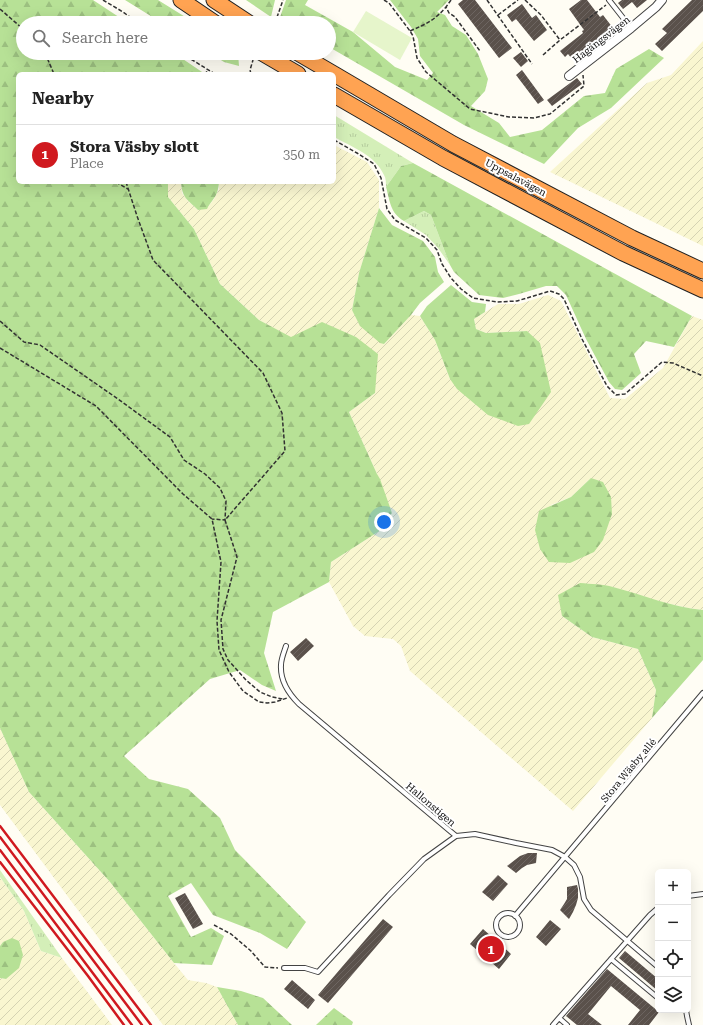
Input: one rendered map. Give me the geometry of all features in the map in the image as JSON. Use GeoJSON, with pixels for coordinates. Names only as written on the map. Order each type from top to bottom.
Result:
{"type":"FeatureCollection","features":[{"type":"Feature","properties":{"kind":"highway"},"geometry":{"type":"LineString","coordinates":[[181,0],[205,16]]}},
{"type":"Feature","properties":{"kind":"highway"},"geometry":{"type":"LineString","coordinates":[[214,0],[238,16]]}},
{"type":"Feature","properties":{"kind":"highway"},"geometry":{"type":"LineString","coordinates":[[267,60],[294,72]]}},
{"type":"Feature","properties":{"kind":"highway","name":"Uppsalavägen"},"geometry":{"type":"LineString","coordinates":[[310,60],[331,72]]}},
{"type":"Feature","properties":{"kind":"highway","name":"Uppsalavägen"},"geometry":{"type":"LineString","coordinates":[[336,75],[467,152],[632,238],[703,271]]}},
{"type":"Feature","properties":{"kind":"highway","name":"Uppsalavägen"},"geometry":{"type":"LineString","coordinates":[[336,96],[463,169],[623,253],[703,290]]}},
{"type":"Feature","properties":{"kind":"street","name":"Hagängsvägen"},"geometry":{"type":"LineString","coordinates":[[569,76],[631,28],[662,0]]}},
{"type":"Feature","properties":{"kind":"lane"},"geometry":{"type":"LineString","coordinates":[[610,1],[631,28]]}},
{"type":"Feature","properties":{"kind":"lane","name":"Hallonstigen"},"geometry":{"type":"LineString","coordinates":[[286,646],[281,665],[283,680],[291,696],[305,709],[456,836],[475,834],[516,844],[552,850],[565,857],[574,865],[580,877],[584,899],[591,910],[655,964]]}},
{"type":"Feature","properties":{"kind":"lane","name":"Stora Wäsby allé"},"geometry":{"type":"LineString","coordinates":[[515,916],[703,693]]}},
{"type":"Feature","properties":{"kind":"lane"},"geometry":{"type":"LineString","coordinates":[[284,968],[305,968],[318,972],[424,859],[456,836]]}},
{"type":"Feature","properties":{"kind":"lane"},"geometry":{"type":"LineString","coordinates":[[691,896],[703,894]]}},
{"type":"Feature","properties":{"kind":"lane"},"geometry":{"type":"LineString","coordinates":[[553,1025],[627,940],[655,911]]}},
{"type":"Feature","properties":{"kind":"lane"},"geometry":{"type":"LineString","coordinates":[[508,913],[515,916],[518,918],[520,924],[516,934],[514,936],[507,937],[500,934],[496,927],[496,923],[500,916],[508,913]]}},
{"type":"Feature","properties":{"kind":"lane"},"geometry":{"type":"LineString","coordinates":[[611,959],[655,996]]}},
{"type":"Feature","properties":{"kind":"lane"},"geometry":{"type":"LineString","coordinates":[[686,1013],[689,1025]]}},
{"type":"Feature","properties":{"kind":"lane"},"geometry":{"type":"LineString","coordinates":[[559,1018],[567,1025]]}},
{"type":"Feature","properties":{"kind":"path"},"geometry":{"type":"LineString","coordinates":[[103,0],[127,16]]}},
{"type":"Feature","properties":{"kind":"path"},"geometry":{"type":"LineString","coordinates":[[277,16],[283,0]]}},
{"type":"Feature","properties":{"kind":"path"},"geometry":{"type":"LineString","coordinates":[[384,0],[389,4],[413,36],[417,58],[426,72],[470,109],[510,116],[534,118],[550,114],[584,86],[582,66]]}},
{"type":"Feature","properties":{"kind":"path"},"geometry":{"type":"LineString","coordinates":[[410,31],[431,21],[439,15],[451,0]]}},
{"type":"Feature","properties":{"kind":"path"},"geometry":{"type":"LineString","coordinates":[[487,0],[532,64]]}},
{"type":"Feature","properties":{"kind":"path"},"geometry":{"type":"LineString","coordinates":[[498,15],[518,0]]}},
{"type":"Feature","properties":{"kind":"path"},"geometry":{"type":"LineString","coordinates":[[525,0],[541,15],[560,40]]}},
{"type":"Feature","properties":{"kind":"path"},"geometry":{"type":"LineString","coordinates":[[543,55],[610,1]]}},
{"type":"Feature","properties":{"kind":"path"},"geometry":{"type":"LineString","coordinates":[[446,7],[448,13],[455,17],[480,52]]}},
{"type":"Feature","properties":{"kind":"path"},"geometry":{"type":"LineString","coordinates":[[0,9],[16,23]]}},
{"type":"Feature","properties":{"kind":"path"},"geometry":{"type":"LineString","coordinates":[[48,60],[53,72]]}},
{"type":"Feature","properties":{"kind":"path"},"geometry":{"type":"LineString","coordinates":[[193,60],[212,72]]}},
{"type":"Feature","properties":{"kind":"path"},"geometry":{"type":"LineString","coordinates":[[250,72],[250,70],[256,60]]}},
{"type":"Feature","properties":{"kind":"path"},"geometry":{"type":"LineString","coordinates":[[336,141],[374,164],[381,178],[387,209],[395,220],[426,238],[437,250],[442,264],[451,278],[460,289],[473,298],[497,302],[517,301],[550,291],[559,294],[564,299],[582,339],[607,386],[616,395],[625,394],[662,362],[673,363],[703,376]]}},
{"type":"Feature","properties":{"kind":"path"},"geometry":{"type":"LineString","coordinates":[[119,184],[128,189]]}},
{"type":"Feature","properties":{"kind":"path"},"geometry":{"type":"LineString","coordinates":[[127,184],[153,260],[263,374],[282,413],[285,451],[225,520]]}},
{"type":"Feature","properties":{"kind":"path"},"geometry":{"type":"LineString","coordinates":[[0,321],[24,342],[40,345],[170,437],[184,460],[205,474],[220,488],[226,501],[225,520],[237,557],[221,620],[223,649],[228,660],[246,680],[260,692],[272,697],[283,699]]}},
{"type":"Feature","properties":{"kind":"path"},"geometry":{"type":"LineString","coordinates":[[0,348],[96,406],[183,494],[212,519],[225,520]]}},
{"type":"Feature","properties":{"kind":"path"},"geometry":{"type":"LineString","coordinates":[[212,519],[221,562],[217,621],[219,650],[229,672],[243,691],[259,702],[275,702],[291,696]]}},
{"type":"Feature","properties":{"kind":"path"},"geometry":{"type":"LineString","coordinates":[[214,925],[231,934],[251,951],[265,967],[284,968]]}},
{"type":"Feature","properties":{"kind":"shaded area"},"geometry":{"type":"Polygon","coordinates":[[[703,41],[703,246],[550,172],[647,83],[671,75],[703,41]]]}},
{"type":"Feature","properties":{"kind":"shaded area"},"geometry":{"type":"Polygon","coordinates":[[[336,146],[367,162],[379,180],[379,208],[359,273],[352,310],[384,344],[411,315],[420,316],[435,340],[450,379],[527,331],[486,333],[476,329],[474,319],[498,304],[519,304],[548,295],[561,301],[610,398],[625,399],[663,368],[692,316],[703,320],[703,610],[657,601],[612,587],[562,616],[592,637],[638,649],[656,690],[652,718],[573,811],[410,671],[401,646],[393,639],[365,636],[353,626],[329,582],[331,562],[378,532],[377,474],[349,412],[375,393],[291,338],[259,320],[220,284],[194,229],[168,197],[168,184],[181,184],[182,193],[198,210],[208,207],[219,189],[219,184],[336,184],[336,146]],[[591,478],[571,497],[551,505],[540,549],[591,478]]]}},
{"type":"Feature","properties":{"kind":"shaded area"},"geometry":{"type":"Polygon","coordinates":[[[0,728],[29,792],[110,882],[188,980],[206,983],[217,987],[238,1025],[163,1025],[0,805],[0,728]]]}},
{"type":"Feature","properties":{"kind":"shaded area"},"geometry":{"type":"Polygon","coordinates":[[[0,877],[24,911],[41,951],[62,958],[112,1025],[0,1025],[0,978],[6,979],[3,942],[0,946],[0,877]]]}},
{"type":"Feature","properties":{"kind":"green space"},"geometry":{"type":"Polygon","coordinates":[[[0,0],[93,0],[117,16],[16,16],[16,60],[184,60],[202,72],[16,72],[16,184],[168,184],[168,197],[194,229],[220,284],[259,320],[291,337],[322,322],[356,337],[378,354],[375,393],[349,412],[380,479],[392,513],[378,532],[331,562],[329,582],[273,612],[264,653],[276,691],[262,685],[240,670],[210,679],[124,756],[149,779],[188,789],[220,818],[235,850],[306,922],[287,949],[260,933],[213,915],[191,883],[168,896],[191,937],[211,928],[224,936],[212,965],[174,963],[110,882],[29,792],[0,728],[0,0]]]}},
{"type":"Feature","properties":{"kind":"green space"},"geometry":{"type":"Polygon","coordinates":[[[125,0],[158,0],[184,16],[151,16],[125,0]]]}},
{"type":"Feature","properties":{"kind":"green space"},"geometry":{"type":"Polygon","coordinates":[[[246,0],[275,0],[271,16],[246,0]]]}},
{"type":"Feature","properties":{"kind":"green space"},"geometry":{"type":"Polygon","coordinates":[[[286,0],[308,0],[305,5],[325,16],[280,16],[286,0]]]}},
{"type":"Feature","properties":{"kind":"green space"},"geometry":{"type":"Polygon","coordinates":[[[390,0],[449,0],[437,12],[445,15],[452,26],[466,35],[478,54],[488,79],[485,91],[471,106],[499,123],[510,137],[542,130],[584,96],[605,93],[616,69],[649,49],[664,58],[611,108],[578,128],[544,164],[464,125],[336,51],[336,22],[353,32],[395,67],[427,80],[433,73],[420,56],[418,39],[411,27],[390,0]]]}},
{"type":"Feature","properties":{"kind":"green space"},"geometry":{"type":"Polygon","coordinates":[[[366,11],[412,38],[400,60],[353,32],[366,11]]]}},
{"type":"Feature","properties":{"kind":"green space"},"geometry":{"type":"Polygon","coordinates":[[[221,60],[239,60],[239,66],[221,60]]]}},
{"type":"Feature","properties":{"kind":"green space"},"geometry":{"type":"Polygon","coordinates":[[[336,116],[413,163],[401,166],[386,187],[385,176],[380,168],[362,152],[336,138],[336,116]]]}},
{"type":"Feature","properties":{"kind":"green space"},"geometry":{"type":"Polygon","coordinates":[[[413,163],[692,316],[674,347],[646,341],[634,354],[641,373],[622,390],[615,389],[609,382],[586,339],[566,295],[557,286],[546,286],[503,298],[479,295],[454,272],[431,215],[424,211],[404,221],[399,218],[393,210],[386,187],[401,166],[413,163]]]}},
{"type":"Feature","properties":{"kind":"green space"},"geometry":{"type":"Polygon","coordinates":[[[181,184],[219,184],[216,194],[207,209],[198,210],[188,201],[184,195],[181,184]]]}},
{"type":"Feature","properties":{"kind":"green space"},"geometry":{"type":"Polygon","coordinates":[[[379,208],[392,225],[423,241],[435,257],[438,272],[444,282],[420,303],[384,344],[380,343],[360,326],[352,310],[359,273],[379,208]]]}},
{"type":"Feature","properties":{"kind":"green space"},"geometry":{"type":"Polygon","coordinates":[[[424,211],[431,215],[450,265],[438,248],[426,235],[404,221],[424,211]]]}},
{"type":"Feature","properties":{"kind":"green space"},"geometry":{"type":"Polygon","coordinates":[[[451,285],[472,302],[486,304],[485,312],[474,319],[476,329],[486,333],[527,331],[540,343],[551,392],[529,424],[518,426],[488,415],[457,389],[450,379],[435,340],[420,316],[427,306],[451,285]]]}},
{"type":"Feature","properties":{"kind":"green space"},"geometry":{"type":"Polygon","coordinates":[[[591,478],[603,482],[611,497],[612,514],[603,540],[594,552],[570,563],[549,562],[540,549],[535,530],[539,511],[571,497],[591,478]]]}},
{"type":"Feature","properties":{"kind":"green space"},"geometry":{"type":"Polygon","coordinates":[[[580,583],[609,586],[669,604],[703,610],[703,660],[652,718],[656,690],[638,649],[592,637],[562,616],[558,595],[580,583]]]}},
{"type":"Feature","properties":{"kind":"green space"},"geometry":{"type":"Polygon","coordinates":[[[0,870],[62,958],[41,951],[24,911],[0,877],[0,870]]]}},
{"type":"Feature","properties":{"kind":"green space"},"geometry":{"type":"Polygon","coordinates":[[[12,938],[19,941],[23,955],[19,968],[6,979],[0,978],[0,946],[3,942],[12,938]]]}},
{"type":"Feature","properties":{"kind":"green space"},"geometry":{"type":"Polygon","coordinates":[[[217,987],[241,991],[263,998],[292,1025],[238,1025],[217,987]]]}},
{"type":"Feature","properties":{"kind":"green space"},"geometry":{"type":"Polygon","coordinates":[[[334,1008],[353,1022],[352,1025],[316,1025],[334,1008]]]}},
{"type":"Feature","properties":{"kind":"building"},"geometry":{"type":"Polygon","coordinates":[[[463,0],[475,0],[512,48],[499,58],[458,4],[463,0]]]}},
{"type":"Feature","properties":{"kind":"building"},"geometry":{"type":"Polygon","coordinates":[[[581,0],[587,0],[600,17],[603,15],[613,28],[572,59],[568,54],[565,57],[560,51],[583,33],[582,31],[584,30],[569,9],[581,0]]]}},
{"type":"Feature","properties":{"kind":"building"},"geometry":{"type":"Polygon","coordinates":[[[622,0],[647,0],[637,8],[632,2],[623,9],[618,3],[622,0]]]}},
{"type":"Feature","properties":{"kind":"building"},"geometry":{"type":"Polygon","coordinates":[[[692,0],[703,0],[703,11],[662,51],[655,44],[667,33],[662,29],[692,0]]]}},
{"type":"Feature","properties":{"kind":"building"},"geometry":{"type":"Polygon","coordinates":[[[522,4],[532,18],[536,15],[547,30],[534,41],[516,19],[512,22],[507,15],[522,4]]]}},
{"type":"Feature","properties":{"kind":"building"},"geometry":{"type":"Polygon","coordinates":[[[521,52],[528,61],[521,67],[513,58],[521,52]]]}},
{"type":"Feature","properties":{"kind":"building"},"geometry":{"type":"Polygon","coordinates":[[[522,70],[544,100],[538,104],[516,75],[522,70]]]}},
{"type":"Feature","properties":{"kind":"building"},"geometry":{"type":"Polygon","coordinates":[[[577,78],[582,84],[552,106],[547,100],[577,78]]]}},
{"type":"Feature","properties":{"kind":"building"},"geometry":{"type":"Polygon","coordinates":[[[306,638],[314,646],[298,661],[290,652],[306,638]]]}},
{"type":"Feature","properties":{"kind":"building"},"geometry":{"type":"Polygon","coordinates":[[[528,853],[537,853],[536,863],[527,865],[516,873],[507,866],[520,856],[528,853]]]}},
{"type":"Feature","properties":{"kind":"building"},"geometry":{"type":"Polygon","coordinates":[[[498,875],[508,884],[493,901],[482,892],[498,875]]]}},
{"type":"Feature","properties":{"kind":"building"},"geometry":{"type":"Polygon","coordinates":[[[577,885],[578,898],[569,919],[560,910],[567,899],[567,887],[577,885]]]}},
{"type":"Feature","properties":{"kind":"building"},"geometry":{"type":"Polygon","coordinates":[[[185,893],[203,924],[193,929],[175,898],[185,893]]]}},
{"type":"Feature","properties":{"kind":"building"},"geometry":{"type":"Polygon","coordinates":[[[383,919],[393,927],[328,1003],[318,995],[383,919]]]}},
{"type":"Feature","properties":{"kind":"building"},"geometry":{"type":"Polygon","coordinates":[[[550,920],[561,929],[546,946],[536,937],[550,920]]]}},
{"type":"Feature","properties":{"kind":"building"},"geometry":{"type":"Polygon","coordinates":[[[483,929],[511,954],[499,969],[470,944],[483,929]]]}},
{"type":"Feature","properties":{"kind":"building"},"geometry":{"type":"Polygon","coordinates":[[[625,951],[655,976],[655,988],[619,958],[625,951]]]}},
{"type":"Feature","properties":{"kind":"building"},"geometry":{"type":"Polygon","coordinates":[[[607,969],[655,1009],[655,1013],[658,1013],[649,1025],[628,1025],[640,1010],[611,986],[588,1014],[602,1025],[577,1025],[566,1016],[607,969]]]}},
{"type":"Feature","properties":{"kind":"building"},"geometry":{"type":"Polygon","coordinates":[[[292,980],[315,1000],[308,1009],[284,989],[292,980]]]}},
{"type":"Feature","properties":{"kind":"railway"},"geometry":{"type":"LineString","coordinates":[[0,826],[151,1025]]}},
{"type":"Feature","properties":{"kind":"railway"},"geometry":{"type":"LineString","coordinates":[[0,837],[142,1025]]}},
{"type":"Feature","properties":{"kind":"railway"},"geometry":{"type":"LineString","coordinates":[[0,850],[132,1025]]}},
{"type":"Feature","properties":{"kind":"railway"},"geometry":{"type":"LineString","coordinates":[[0,862],[124,1025]]}},
{"type":"Feature","properties":{"kind":"place","name":"Stora Väsby slott"},"geometry":{"type":"Point","coordinates":[491,949]}}]}
